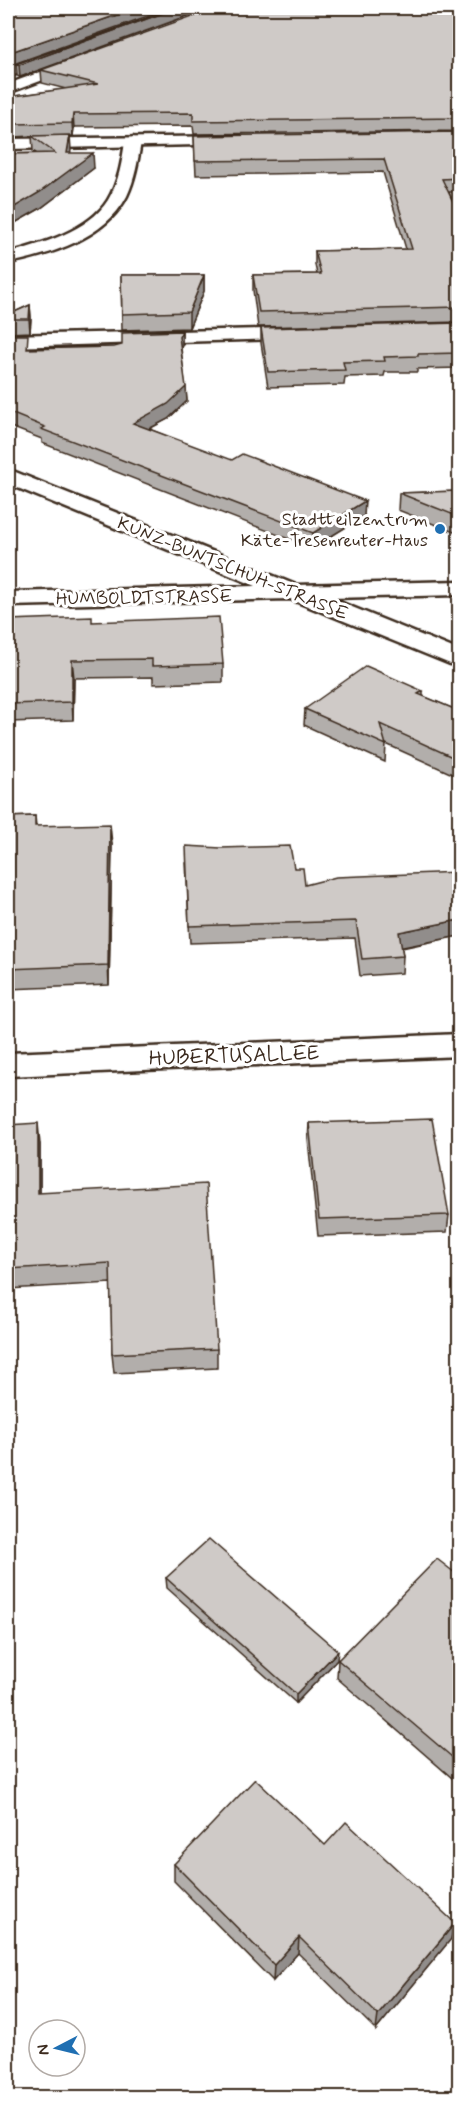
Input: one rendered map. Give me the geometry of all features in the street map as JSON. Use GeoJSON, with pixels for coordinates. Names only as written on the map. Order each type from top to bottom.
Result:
{"type":"FeatureCollection","features":[{"type":"Feature","properties":{"kind":"main road"},"geometry":{"type":"LineString","coordinates":[[8,73],[77,47]]}},
{"type":"Feature","properties":{"kind":"main road"},"geometry":{"type":"LineString","coordinates":[[8,89],[93,56]]}},
{"type":"Feature","properties":{"kind":"main road"},"geometry":{"type":"LineString","coordinates":[[8,144],[261,141]]}},
{"type":"Feature","properties":{"kind":"main road"},"geometry":{"type":"LineString","coordinates":[[8,258],[64,240],[92,225],[112,207],[129,169],[133,142]]}},
{"type":"Feature","properties":{"kind":"main road"},"geometry":{"type":"LineString","coordinates":[[8,341],[329,333]]}},
{"type":"Feature","properties":{"kind":"main road","name":"KUNZ-BUNTSCHUH-STRASSE"},"geometry":{"type":"LineString","coordinates":[[8,476],[459,660]]}},
{"type":"Feature","properties":{"kind":"main road","name":"HUMBOLDTSTRASSE"},"geometry":{"type":"LineString","coordinates":[[8,599],[294,594],[459,588]]}},
{"type":"Feature","properties":{"kind":"main road","name":"HUBERTUSALLEE"},"geometry":{"type":"LineString","coordinates":[[8,1065],[459,1045]]}},
{"type":"Feature","properties":{"kind":"building"},"geometry":{"type":"Polygon","coordinates":[[[8,8],[137,8],[8,53],[8,8]]]}},
{"type":"Feature","properties":{"kind":"building"},"geometry":{"type":"Polygon","coordinates":[[[177,8],[19,65],[16,64],[177,8]]]}},
{"type":"Feature","properties":{"kind":"building"},"geometry":{"type":"Polygon","coordinates":[[[215,8],[459,8],[459,118],[193,121],[193,113],[73,114],[72,123],[13,124],[8,119],[8,97],[98,84],[41,70],[215,8]]]}},
{"type":"Feature","properties":{"kind":"building"},"geometry":{"type":"Polygon","coordinates":[[[459,132],[459,178],[442,179],[459,214],[459,307],[259,312],[253,275],[321,274],[315,251],[412,249],[384,159],[195,161],[194,136],[459,132]]]}},
{"type":"Feature","properties":{"kind":"building"},"geometry":{"type":"Polygon","coordinates":[[[70,135],[67,153],[93,153],[40,192],[8,211],[8,154],[55,153],[32,136],[70,135]]]}},
{"type":"Feature","properties":{"kind":"building"},"geometry":{"type":"Polygon","coordinates":[[[121,275],[204,275],[189,312],[122,314],[121,275]]]}},
{"type":"Feature","properties":{"kind":"building"},"geometry":{"type":"Polygon","coordinates":[[[30,305],[29,319],[8,319],[8,315],[30,305]]]}},
{"type":"Feature","properties":{"kind":"building"},"geometry":{"type":"Polygon","coordinates":[[[459,323],[459,353],[384,357],[385,361],[343,362],[345,370],[268,372],[261,328],[459,323]]]}},
{"type":"Feature","properties":{"kind":"building"},"geometry":{"type":"Polygon","coordinates":[[[182,331],[179,337],[186,387],[168,404],[133,423],[232,460],[242,454],[365,501],[313,533],[41,429],[45,427],[8,412],[8,335],[28,335],[27,349],[114,347],[122,345],[122,333],[182,331]]]}},
{"type":"Feature","properties":{"kind":"building"},"geometry":{"type":"Polygon","coordinates":[[[459,491],[459,517],[399,493],[459,491]]]}},
{"type":"Feature","properties":{"kind":"building"},"geometry":{"type":"Polygon","coordinates":[[[92,617],[92,622],[219,617],[223,664],[152,666],[152,659],[72,660],[72,702],[8,704],[8,620],[92,617]]]}},
{"type":"Feature","properties":{"kind":"building"},"geometry":{"type":"Polygon","coordinates":[[[366,666],[423,691],[418,694],[459,711],[459,760],[380,724],[386,745],[305,709],[366,666]]]}},
{"type":"Feature","properties":{"kind":"building"},"geometry":{"type":"Polygon","coordinates":[[[35,816],[35,826],[110,824],[108,965],[8,969],[8,817],[35,816]]]}},
{"type":"Feature","properties":{"kind":"building"},"geometry":{"type":"Polygon","coordinates":[[[186,846],[221,848],[290,846],[294,868],[303,868],[305,885],[336,877],[459,872],[459,920],[399,932],[403,956],[362,959],[356,921],[189,926],[186,846]]]}},
{"type":"Feature","properties":{"kind":"building"},"geometry":{"type":"Polygon","coordinates":[[[432,1119],[449,1215],[319,1219],[309,1123],[432,1119]]]}},
{"type":"Feature","properties":{"kind":"building"},"geometry":{"type":"Polygon","coordinates":[[[38,1123],[38,1193],[206,1184],[217,1349],[112,1354],[110,1263],[8,1269],[8,1125],[38,1123]]]}},
{"type":"Feature","properties":{"kind":"building"},"geometry":{"type":"Polygon","coordinates":[[[209,1539],[338,1651],[296,1694],[166,1578],[209,1539]]]}},
{"type":"Feature","properties":{"kind":"building"},"geometry":{"type":"Polygon","coordinates":[[[437,1559],[459,1576],[459,1763],[338,1660],[437,1559]]]}},
{"type":"Feature","properties":{"kind":"building"},"geometry":{"type":"Polygon","coordinates":[[[255,1779],[325,1845],[346,1822],[455,1923],[378,2015],[299,1937],[274,1965],[174,1864],[255,1779]]]}},
{"type":"Feature","properties":{"kind":"place","name":"Stadtteilzentrum Käte-Tresenreuter-Haus"},"geometry":{"type":"Point","coordinates":[440,529]}}]}
